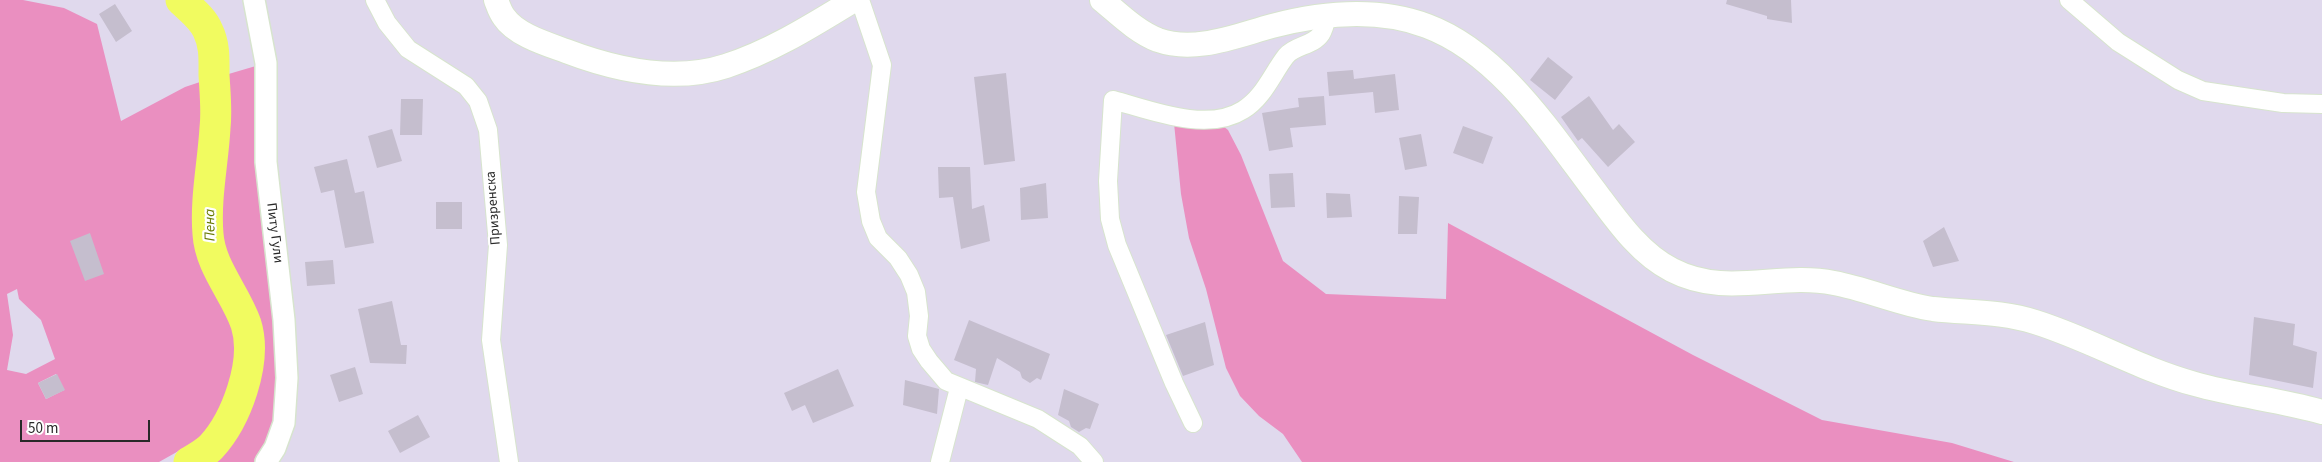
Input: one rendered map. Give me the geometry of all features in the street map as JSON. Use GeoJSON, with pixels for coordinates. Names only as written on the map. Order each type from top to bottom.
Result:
{"type":"FeatureCollection","features":[{"type":"Feature","properties":{"kind":"main road"},"geometry":{"type":"LineString","coordinates":[[496,0],[504,18],[520,30],[548,44],[604,64],[633,71],[666,74],[725,67],[794,36],[854,0]]}},
{"type":"Feature","properties":{"kind":"main road"},"geometry":{"type":"LineString","coordinates":[[1102,0],[1151,37],[1179,45],[1206,43],[1290,22],[1327,16],[1370,15],[1409,21],[1434,29],[1468,48],[1492,67],[1529,106],[1623,228],[1651,256],[1685,276],[1718,285],[1806,280],[1833,282],[1933,308],[1995,313],[2016,317],[2055,329],[2169,377],[2322,412]]}},
{"type":"Feature","properties":{"kind":"street","name":"Питу Гули"},"geometry":{"type":"LineString","coordinates":[[254,0],[266,63],[266,162],[283,313],[287,378],[284,422],[275,448],[266,462]]}},
{"type":"Feature","properties":{"kind":"street","name":"Призренска"},"geometry":{"type":"LineString","coordinates":[[375,0],[387,23],[408,49],[466,86],[478,101],[488,130],[498,245],[492,340],[509,462]]}},
{"type":"Feature","properties":{"kind":"street"},"geometry":{"type":"LineString","coordinates":[[860,0],[882,65],[866,192],[871,221],[878,238],[898,258],[910,275],[916,292],[917,336],[921,349],[946,381],[1038,419],[1080,446],[1094,462]]}},
{"type":"Feature","properties":{"kind":"street"},"geometry":{"type":"LineString","coordinates":[[2069,0],[2118,42],[2178,80],[2203,91],[2283,103],[2322,104]]}},
{"type":"Feature","properties":{"kind":"street"},"geometry":{"type":"LineString","coordinates":[[1193,423],[1174,383],[1117,245],[1110,219],[1108,181],[1113,100],[1169,115],[1197,120],[1224,116],[1243,110],[1270,83],[1288,54],[1321,34],[1327,16]]}},
{"type":"Feature","properties":{"kind":"street"},"geometry":{"type":"LineString","coordinates":[[940,462],[960,388]]}},
{"type":"Feature","properties":{"kind":"shaded area"},"geometry":{"type":"Polygon","coordinates":[[[0,0],[23,0],[64,8],[97,24],[121,121],[185,87],[203,81],[199,174],[201,244],[211,276],[234,331],[241,369],[231,401],[218,423],[191,444],[159,462],[0,462],[0,0]],[[17,289],[7,294],[13,335],[7,370],[26,374],[55,359],[41,320],[19,299],[17,289]],[[56,374],[38,383],[46,399],[64,390],[56,374]]]}},
{"type":"Feature","properties":{"kind":"shaded area"},"geometry":{"type":"Polygon","coordinates":[[[266,63],[287,378],[266,462],[189,462],[211,447],[229,422],[242,389],[249,355],[249,339],[246,324],[215,260],[208,237],[207,210],[214,143],[215,78],[266,63]]]}},
{"type":"Feature","properties":{"kind":"shaded area"},"geometry":{"type":"Polygon","coordinates":[[[1174,123],[1223,126],[1228,130],[1241,155],[1283,261],[1326,294],[1446,299],[1448,223],[1693,355],[1822,420],[1952,443],[2014,462],[1302,462],[1283,434],[1259,416],[1240,396],[1226,368],[1206,289],[1189,238],[1181,194],[1174,123]]]}},
{"type":"Feature","properties":{"kind":"building"},"geometry":{"type":"Polygon","coordinates":[[[1727,0],[1791,0],[1792,23],[1767,19],[1767,16],[1726,4],[1727,0]]]}},
{"type":"Feature","properties":{"kind":"building"},"geometry":{"type":"Polygon","coordinates":[[[115,4],[132,31],[116,42],[99,14],[115,4]]]}},
{"type":"Feature","properties":{"kind":"building"},"geometry":{"type":"Polygon","coordinates":[[[1548,57],[1573,77],[1555,100],[1530,80],[1548,57]]]}},
{"type":"Feature","properties":{"kind":"building"},"geometry":{"type":"Polygon","coordinates":[[[1353,70],[1354,79],[1395,74],[1399,110],[1375,113],[1373,92],[1329,96],[1327,72],[1353,70]]]}},
{"type":"Feature","properties":{"kind":"building"},"geometry":{"type":"Polygon","coordinates":[[[1006,73],[1015,161],[984,165],[974,77],[1006,73]]]}},
{"type":"Feature","properties":{"kind":"building"},"geometry":{"type":"Polygon","coordinates":[[[1324,96],[1326,125],[1290,128],[1293,147],[1269,151],[1262,113],[1299,107],[1298,98],[1324,96]]]}},
{"type":"Feature","properties":{"kind":"building"},"geometry":{"type":"Polygon","coordinates":[[[1589,96],[1613,130],[1619,124],[1635,142],[1608,167],[1582,138],[1578,141],[1561,117],[1589,96]]]}},
{"type":"Feature","properties":{"kind":"building"},"geometry":{"type":"Polygon","coordinates":[[[401,99],[423,99],[422,135],[400,135],[401,99]]]}},
{"type":"Feature","properties":{"kind":"building"},"geometry":{"type":"Polygon","coordinates":[[[1463,126],[1493,137],[1483,164],[1453,153],[1463,126]]]}},
{"type":"Feature","properties":{"kind":"building"},"geometry":{"type":"Polygon","coordinates":[[[392,129],[402,161],[377,168],[368,136],[392,129]]]}},
{"type":"Feature","properties":{"kind":"building"},"geometry":{"type":"Polygon","coordinates":[[[1421,134],[1427,166],[1405,170],[1399,138],[1421,134]]]}},
{"type":"Feature","properties":{"kind":"building"},"geometry":{"type":"Polygon","coordinates":[[[347,159],[355,193],[364,191],[374,243],[345,248],[334,190],[321,193],[314,167],[347,159]]]}},
{"type":"Feature","properties":{"kind":"building"},"geometry":{"type":"Polygon","coordinates":[[[938,167],[970,167],[972,209],[984,205],[990,241],[961,249],[953,197],[939,198],[938,167]]]}},
{"type":"Feature","properties":{"kind":"building"},"geometry":{"type":"Polygon","coordinates":[[[1293,173],[1295,207],[1271,208],[1269,174],[1293,173]]]}},
{"type":"Feature","properties":{"kind":"building"},"geometry":{"type":"Polygon","coordinates":[[[1046,183],[1048,218],[1021,220],[1020,188],[1046,183]]]}},
{"type":"Feature","properties":{"kind":"building"},"geometry":{"type":"Polygon","coordinates":[[[1326,193],[1350,194],[1352,217],[1327,218],[1326,193]]]}},
{"type":"Feature","properties":{"kind":"building"},"geometry":{"type":"Polygon","coordinates":[[[1399,196],[1419,197],[1417,234],[1398,234],[1399,196]]]}},
{"type":"Feature","properties":{"kind":"building"},"geometry":{"type":"Polygon","coordinates":[[[436,202],[462,202],[462,229],[436,229],[436,202]]]}},
{"type":"Feature","properties":{"kind":"building"},"geometry":{"type":"Polygon","coordinates":[[[1944,227],[1959,261],[1933,267],[1923,241],[1944,227]]]}},
{"type":"Feature","properties":{"kind":"building"},"geometry":{"type":"Polygon","coordinates":[[[90,233],[104,274],[85,281],[70,241],[90,233]]]}},
{"type":"Feature","properties":{"kind":"building"},"geometry":{"type":"Polygon","coordinates":[[[333,260],[335,284],[307,286],[305,262],[333,260]]]}},
{"type":"Feature","properties":{"kind":"building"},"geometry":{"type":"Polygon","coordinates":[[[392,301],[401,345],[407,345],[406,364],[370,363],[358,309],[392,301]]]}},
{"type":"Feature","properties":{"kind":"building"},"geometry":{"type":"Polygon","coordinates":[[[2254,317],[2295,324],[2293,345],[2317,352],[2313,388],[2249,375],[2254,317]]]}},
{"type":"Feature","properties":{"kind":"building"},"geometry":{"type":"Polygon","coordinates":[[[969,320],[1050,354],[1041,380],[1037,378],[1030,383],[1022,378],[1020,372],[997,358],[988,385],[975,382],[976,369],[954,360],[969,320]]]}},
{"type":"Feature","properties":{"kind":"building"},"geometry":{"type":"Polygon","coordinates":[[[1205,322],[1214,365],[1183,376],[1166,335],[1205,322]]]}},
{"type":"Feature","properties":{"kind":"building"},"geometry":{"type":"Polygon","coordinates":[[[355,367],[363,394],[339,402],[330,375],[355,367]]]}},
{"type":"Feature","properties":{"kind":"building"},"geometry":{"type":"Polygon","coordinates":[[[838,369],[854,406],[813,423],[805,405],[792,411],[784,393],[838,369]]]}},
{"type":"Feature","properties":{"kind":"building"},"geometry":{"type":"Polygon","coordinates":[[[57,374],[65,390],[46,399],[38,383],[57,374]]]}},
{"type":"Feature","properties":{"kind":"building"},"geometry":{"type":"Polygon","coordinates":[[[905,380],[939,389],[937,414],[903,405],[905,380]]]}},
{"type":"Feature","properties":{"kind":"building"},"geometry":{"type":"Polygon","coordinates":[[[1064,389],[1099,404],[1090,429],[1086,428],[1079,432],[1071,427],[1069,421],[1058,415],[1064,389]]]}},
{"type":"Feature","properties":{"kind":"building"},"geometry":{"type":"Polygon","coordinates":[[[418,415],[430,437],[400,453],[388,431],[418,415]]]}},
{"type":"Feature","properties":{"kind":"waterway","name":"Пена"},"geometry":{"type":"LineString","coordinates":[[181,0],[203,22],[212,42],[216,115],[208,194],[208,234],[213,258],[242,313],[249,339],[247,372],[229,422],[211,447],[189,462]]}}]}
